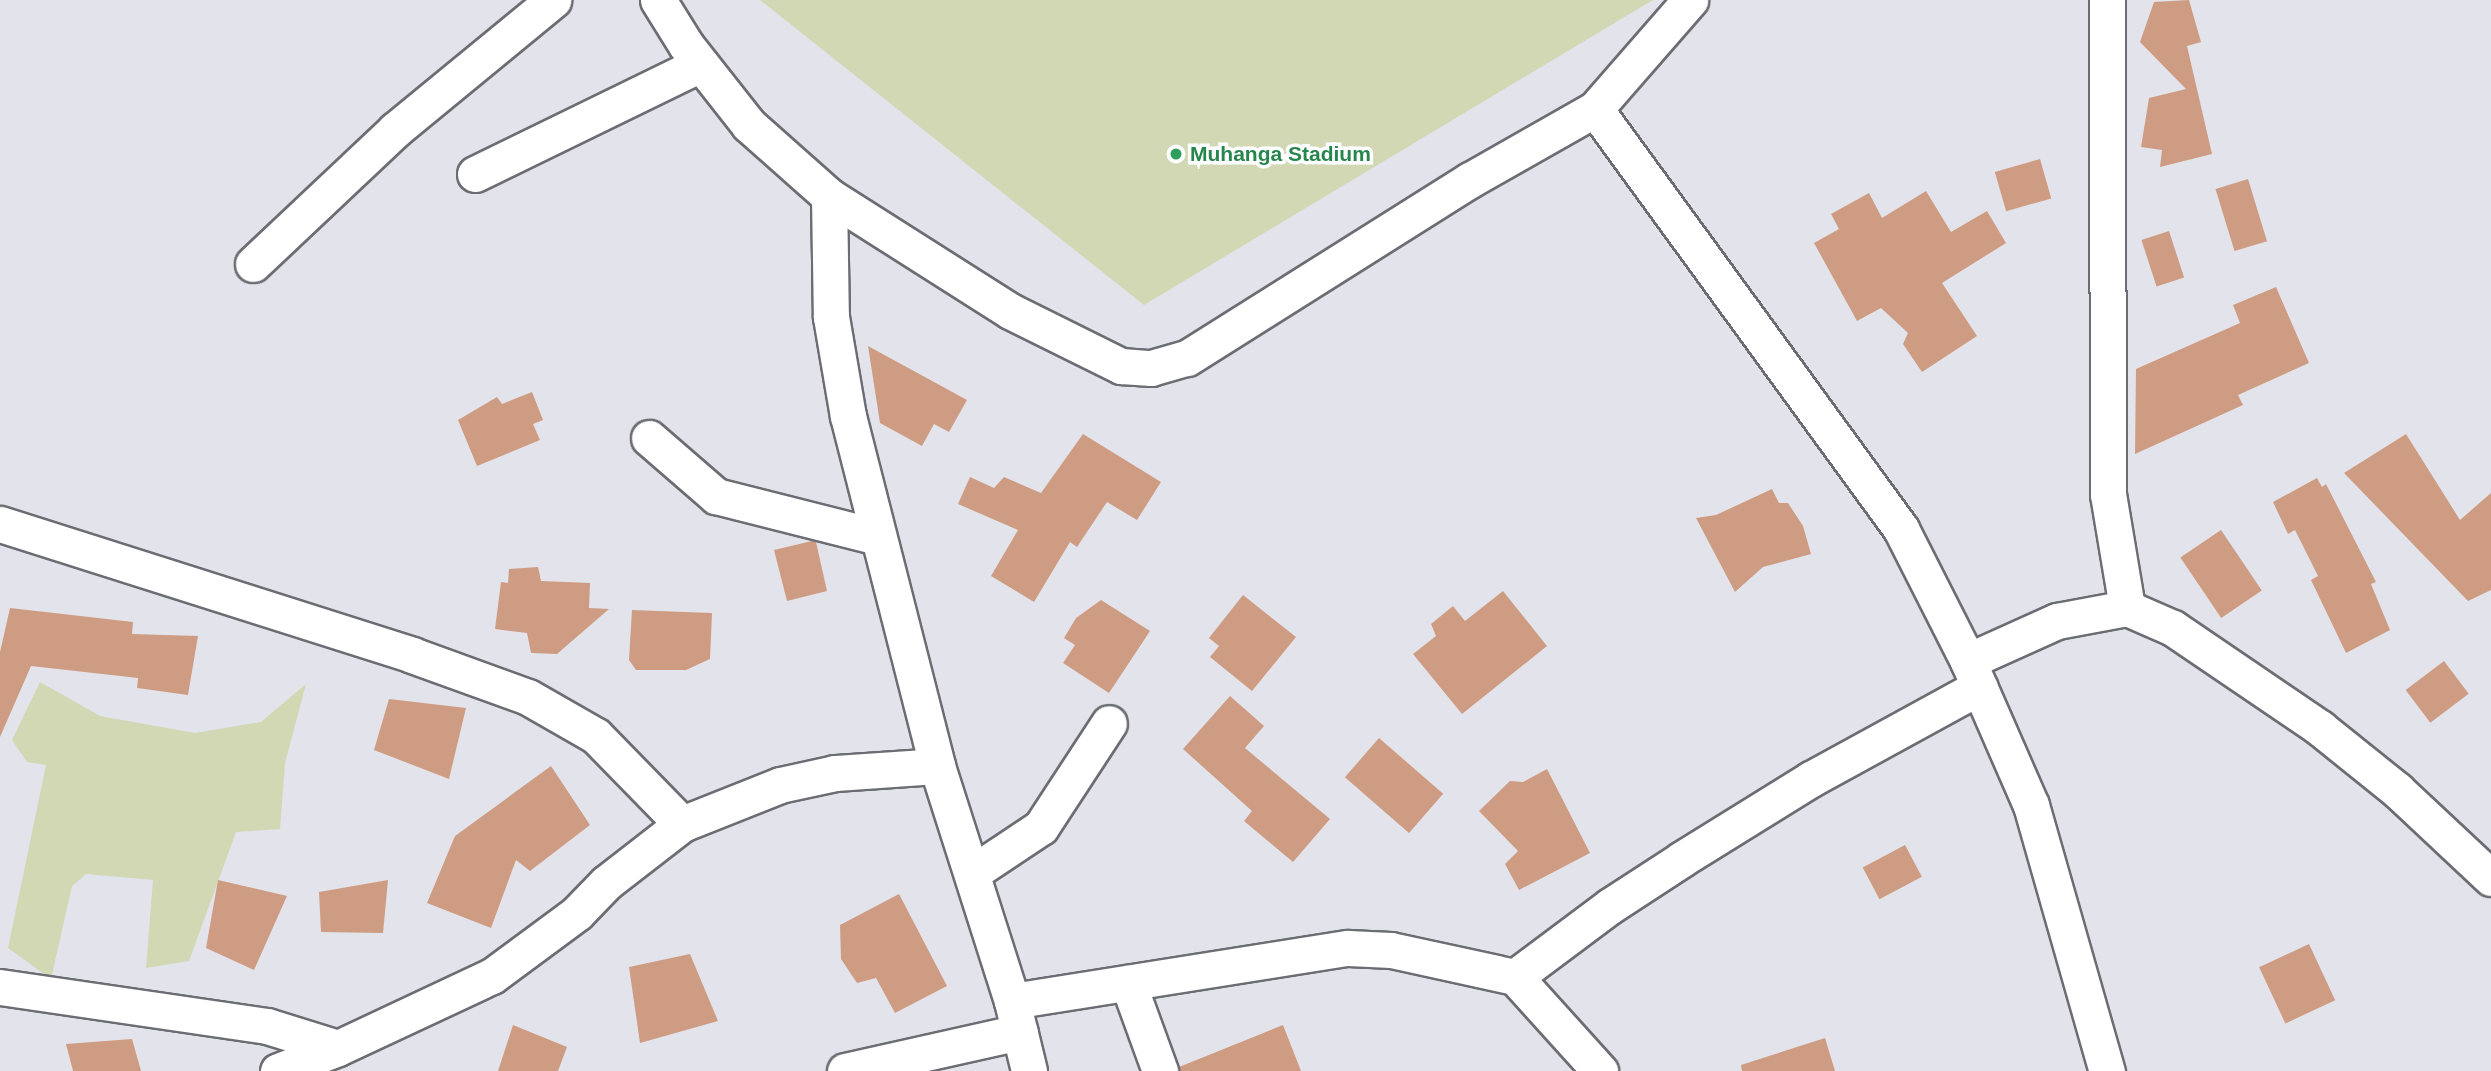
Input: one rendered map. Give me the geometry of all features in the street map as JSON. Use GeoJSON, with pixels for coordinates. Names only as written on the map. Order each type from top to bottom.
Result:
{"type":"FeatureCollection","features":[{"type":"Feature","properties":{"kind":"street"},"geometry":{"type":"LineString","coordinates":[[253,264],[395,130],[553,0]]}},
{"type":"Feature","properties":{"kind":"street"},"geometry":{"type":"LineString","coordinates":[[658,0],[701,64],[749,125],[829,196],[1010,311],[1121,366],[1151,368],[1187,358],[1250,322],[1469,180],[1595,109],[1690,0]]}},
{"type":"Feature","properties":{"kind":"street"},"geometry":{"type":"LineString","coordinates":[[2107,0],[2108,494],[2127,608]]}},
{"type":"Feature","properties":{"kind":"street"},"geometry":{"type":"LineString","coordinates":[[475,174],[701,64]]}},
{"type":"Feature","properties":{"kind":"street"},"geometry":{"type":"LineString","coordinates":[[1595,109],[1874,487],[1901,529],[1973,674],[2031,805],[2107,1071]]}},
{"type":"Feature","properties":{"kind":"street"},"geometry":{"type":"LineString","coordinates":[[829,196],[831,317],[848,416],[937,766],[1016,1016],[1029,1071]]}},
{"type":"Feature","properties":{"kind":"street"},"geometry":{"type":"LineString","coordinates":[[649,438],[716,495],[878,537]]}},
{"type":"Feature","properties":{"kind":"street"},"geometry":{"type":"LineString","coordinates":[[0,524],[412,655],[527,697],[604,741],[682,824]]}},
{"type":"Feature","properties":{"kind":"street"},"geometry":{"type":"LineString","coordinates":[[1515,977],[1610,905],[2057,621],[2127,608],[2173,628],[2320,728],[2398,790],[2491,878]]}},
{"type":"Feature","properties":{"kind":"street"},"geometry":{"type":"LineString","coordinates":[[972,873],[1041,827],[1109,723]]}},
{"type":"Feature","properties":{"kind":"street"},"geometry":{"type":"LineString","coordinates":[[278,1071],[338,1048],[492,976],[577,913],[682,824],[780,785],[835,773],[937,766]]}},
{"type":"Feature","properties":{"kind":"street"},"geometry":{"type":"LineString","coordinates":[[845,1071],[1128,983],[1349,948],[1434,956],[1515,977],[1600,1071]]}},
{"type":"Feature","properties":{"kind":"street"},"geometry":{"type":"LineString","coordinates":[[1128,983],[1160,1071]]}},
{"type":"Feature","properties":{"kind":"street"},"geometry":{"type":"LineString","coordinates":[[0,986],[267,1026],[338,1048]]}},
{"type":"Feature","properties":{"kind":"green space","name":"Muhanga Stadium"},"geometry":{"type":"Polygon","coordinates":[[[760,0],[1653,0],[1144,305],[760,0]]]}},
{"type":"Feature","properties":{"kind":"green space"},"geometry":{"type":"Polygon","coordinates":[[[40,682],[100,716],[195,733],[261,722],[306,684],[285,763],[280,829],[236,832],[189,961],[146,968],[153,880],[86,874],[72,886],[51,979],[8,948],[46,765],[27,762],[12,740],[40,682]]]}},
{"type":"Feature","properties":{"kind":"building"},"geometry":{"type":"Polygon","coordinates":[[[2189,0],[2201,42],[2187,46],[2212,154],[2160,167],[2162,150],[2141,147],[2149,98],[2186,89],[2140,42],[2154,2],[2189,0]]]}},
{"type":"Feature","properties":{"kind":"building"},"geometry":{"type":"Polygon","coordinates":[[[2040,159],[2051,198],[2006,211],[1995,172],[2040,159]]]}},
{"type":"Feature","properties":{"kind":"building"},"geometry":{"type":"Polygon","coordinates":[[[2248,179],[2267,241],[2234,251],[2215,189],[2248,179]]]}},
{"type":"Feature","properties":{"kind":"building"},"geometry":{"type":"Polygon","coordinates":[[[1926,191],[1951,232],[1987,211],[2006,243],[1942,283],[1977,336],[1922,372],[1903,344],[1908,333],[1881,308],[1857,321],[1814,243],[1839,229],[1831,214],[1869,193],[1882,218],[1926,191]]]}},
{"type":"Feature","properties":{"kind":"building"},"geometry":{"type":"Polygon","coordinates":[[[2169,231],[2184,278],[2157,287],[2141,240],[2169,231]]]}},
{"type":"Feature","properties":{"kind":"building"},"geometry":{"type":"Polygon","coordinates":[[[2276,287],[2309,363],[2238,395],[2243,405],[2135,454],[2136,369],[2240,323],[2233,305],[2276,287]]]}},
{"type":"Feature","properties":{"kind":"building"},"geometry":{"type":"Polygon","coordinates":[[[868,346],[967,400],[949,432],[934,424],[922,446],[880,423],[868,346]]]}},
{"type":"Feature","properties":{"kind":"building"},"geometry":{"type":"Polygon","coordinates":[[[532,392],[543,420],[533,424],[540,440],[477,466],[458,420],[497,397],[502,404],[532,392]]]}},
{"type":"Feature","properties":{"kind":"building"},"geometry":{"type":"Polygon","coordinates":[[[1083,434],[1161,482],[1137,520],[1107,502],[1077,547],[1070,542],[1034,602],[991,576],[1018,530],[958,504],[970,477],[994,488],[1004,477],[1041,493],[1083,434]]]}},
{"type":"Feature","properties":{"kind":"building"},"geometry":{"type":"Polygon","coordinates":[[[2406,434],[2460,520],[2491,493],[2491,590],[2468,601],[2344,473],[2406,434]]]}},
{"type":"Feature","properties":{"kind":"building"},"geometry":{"type":"Polygon","coordinates":[[[2317,478],[2322,487],[2326,484],[2376,582],[2371,584],[2390,630],[2346,653],[2311,580],[2318,576],[2295,530],[2288,534],[2273,502],[2317,478]]]}},
{"type":"Feature","properties":{"kind":"building"},"geometry":{"type":"Polygon","coordinates":[[[1772,489],[1779,503],[1788,503],[1803,526],[1811,554],[1763,567],[1735,592],[1696,518],[1716,515],[1772,489]]]}},
{"type":"Feature","properties":{"kind":"building"},"geometry":{"type":"Polygon","coordinates":[[[2221,530],[2262,591],[2221,618],[2180,557],[2221,530]]]}},
{"type":"Feature","properties":{"kind":"building"},"geometry":{"type":"Polygon","coordinates":[[[816,542],[827,591],[787,601],[774,550],[816,542]]]}},
{"type":"Feature","properties":{"kind":"building"},"geometry":{"type":"Polygon","coordinates":[[[538,567],[541,581],[590,583],[589,608],[609,609],[557,654],[531,653],[527,633],[495,629],[501,582],[508,583],[509,569],[538,567]]]}},
{"type":"Feature","properties":{"kind":"building"},"geometry":{"type":"Polygon","coordinates":[[[1503,591],[1547,646],[1462,714],[1413,654],[1436,636],[1431,624],[1453,606],[1465,621],[1503,591]]]}},
{"type":"Feature","properties":{"kind":"building"},"geometry":{"type":"Polygon","coordinates":[[[1243,595],[1296,637],[1252,691],[1210,657],[1219,646],[1209,638],[1243,595]]]}},
{"type":"Feature","properties":{"kind":"building"},"geometry":{"type":"Polygon","coordinates":[[[1101,600],[1150,631],[1109,693],[1063,663],[1075,645],[1064,638],[1076,618],[1101,600]]]}},
{"type":"Feature","properties":{"kind":"building"},"geometry":{"type":"Polygon","coordinates":[[[10,608],[133,622],[132,634],[198,636],[188,695],[137,688],[138,678],[31,666],[0,737],[0,652],[10,608]]]}},
{"type":"Feature","properties":{"kind":"building"},"geometry":{"type":"Polygon","coordinates":[[[632,610],[712,613],[710,659],[686,670],[636,670],[629,660],[632,610]]]}},
{"type":"Feature","properties":{"kind":"building"},"geometry":{"type":"Polygon","coordinates":[[[2444,661],[2469,694],[2430,723],[2406,690],[2444,661]]]}},
{"type":"Feature","properties":{"kind":"building"},"geometry":{"type":"Polygon","coordinates":[[[1230,696],[1264,726],[1245,748],[1330,819],[1293,862],[1244,821],[1252,811],[1183,749],[1230,696]]]}},
{"type":"Feature","properties":{"kind":"building"},"geometry":{"type":"Polygon","coordinates":[[[389,699],[466,708],[449,779],[374,750],[389,699]]]}},
{"type":"Feature","properties":{"kind":"building"},"geometry":{"type":"Polygon","coordinates":[[[1379,738],[1443,794],[1409,833],[1345,777],[1379,738]]]}},
{"type":"Feature","properties":{"kind":"building"},"geometry":{"type":"Polygon","coordinates":[[[551,766],[590,825],[530,871],[516,860],[491,928],[427,903],[455,836],[551,766]]]}},
{"type":"Feature","properties":{"kind":"building"},"geometry":{"type":"Polygon","coordinates":[[[1547,769],[1590,853],[1519,890],[1505,864],[1518,851],[1479,811],[1510,781],[1523,782],[1547,769]]]}},
{"type":"Feature","properties":{"kind":"building"},"geometry":{"type":"Polygon","coordinates":[[[1905,845],[1922,877],[1880,899],[1863,868],[1905,845]]]}},
{"type":"Feature","properties":{"kind":"building"},"geometry":{"type":"Polygon","coordinates":[[[218,880],[287,896],[254,970],[206,948],[218,880]]]}},
{"type":"Feature","properties":{"kind":"building"},"geometry":{"type":"Polygon","coordinates":[[[388,880],[383,933],[321,932],[319,892],[388,880]]]}},
{"type":"Feature","properties":{"kind":"building"},"geometry":{"type":"Polygon","coordinates":[[[899,894],[947,986],[895,1013],[876,978],[857,983],[841,959],[840,925],[899,894]]]}},
{"type":"Feature","properties":{"kind":"building"},"geometry":{"type":"Polygon","coordinates":[[[2309,944],[2335,1000],[2285,1023],[2259,967],[2309,944]]]}},
{"type":"Feature","properties":{"kind":"building"},"geometry":{"type":"Polygon","coordinates":[[[690,954],[718,1021],[640,1043],[629,967],[690,954]]]}},
{"type":"Feature","properties":{"kind":"building"},"geometry":{"type":"Polygon","coordinates":[[[513,1025],[567,1047],[558,1071],[498,1071],[513,1025]]]}},
{"type":"Feature","properties":{"kind":"building"},"geometry":{"type":"Polygon","coordinates":[[[1283,1025],[1301,1071],[1180,1071],[1179,1067],[1283,1025]]]}},
{"type":"Feature","properties":{"kind":"building"},"geometry":{"type":"Polygon","coordinates":[[[1825,1038],[1835,1071],[1742,1071],[1741,1065],[1825,1038]]]}},
{"type":"Feature","properties":{"kind":"building"},"geometry":{"type":"Polygon","coordinates":[[[132,1039],[141,1071],[73,1071],[66,1044],[132,1039]]]}},
{"type":"Feature","properties":{"kind":"place","name":"Muhanga Stadium"},"geometry":{"type":"Point","coordinates":[1176,154]}}]}
